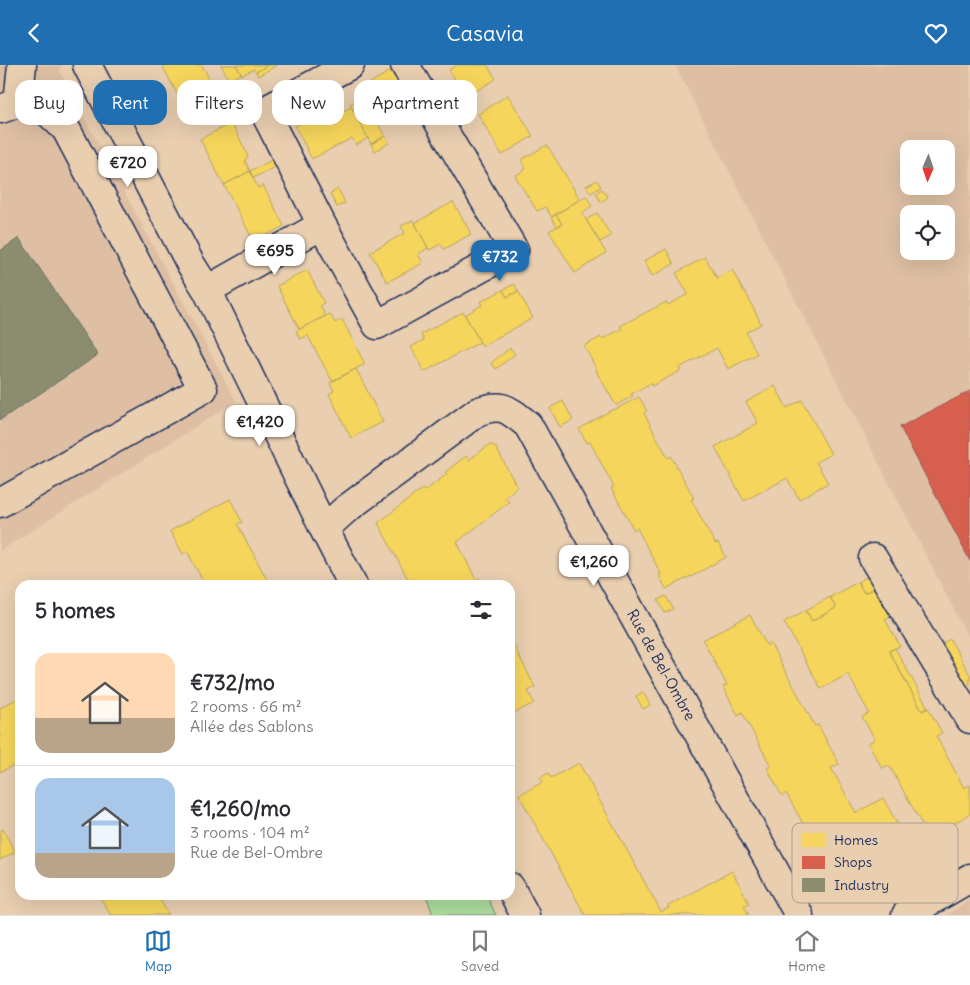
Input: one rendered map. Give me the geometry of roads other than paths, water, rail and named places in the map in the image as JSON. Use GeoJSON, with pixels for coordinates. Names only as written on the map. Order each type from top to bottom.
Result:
{"type":"FeatureCollection","features":[{"type":"Feature","properties":{"kind":"street"},"geometry":{"type":"LineString","coordinates":[[0,503],[203,389],[66,129],[47,111],[9,107],[22,65]]}},
{"type":"Feature","properties":{"kind":"street"},"geometry":{"type":"LineString","coordinates":[[87,65],[190,263],[207,290],[350,580]]}},
{"type":"Feature","properties":{"kind":"street"},"geometry":{"type":"LineString","coordinates":[[346,66],[264,111],[322,225],[377,325],[514,250],[405,65]]}},
{"type":"Feature","properties":{"kind":"street"},"geometry":{"type":"LineString","coordinates":[[207,290],[322,225]]}},
{"type":"Feature","properties":{"kind":"street","name":"Rue de Bel-Ombre"},"geometry":{"type":"LineString","coordinates":[[324,529],[345,510],[477,412],[491,407],[508,409],[528,425],[792,902]]}},
{"type":"Feature","properties":{"kind":"street"},"geometry":{"type":"LineString","coordinates":[[873,558],[970,719]]}},
{"type":"Feature","properties":{"kind":"street"},"geometry":{"type":"LineString","coordinates":[[958,885],[970,878]]}},
{"type":"Feature","properties":{"kind":"street"},"geometry":{"type":"LineString","coordinates":[[515,896],[525,915]]}},
{"type":"Feature","properties":{"kind":"street","name":"Rue de Bel-Ombre"},"geometry":{"type":"LineString","coordinates":[[792,903],[799,915]]}},
{"type":"Feature","properties":{"kind":"street"},"geometry":{"type":"LineString","coordinates":[[906,915],[927,903]]}}]}
